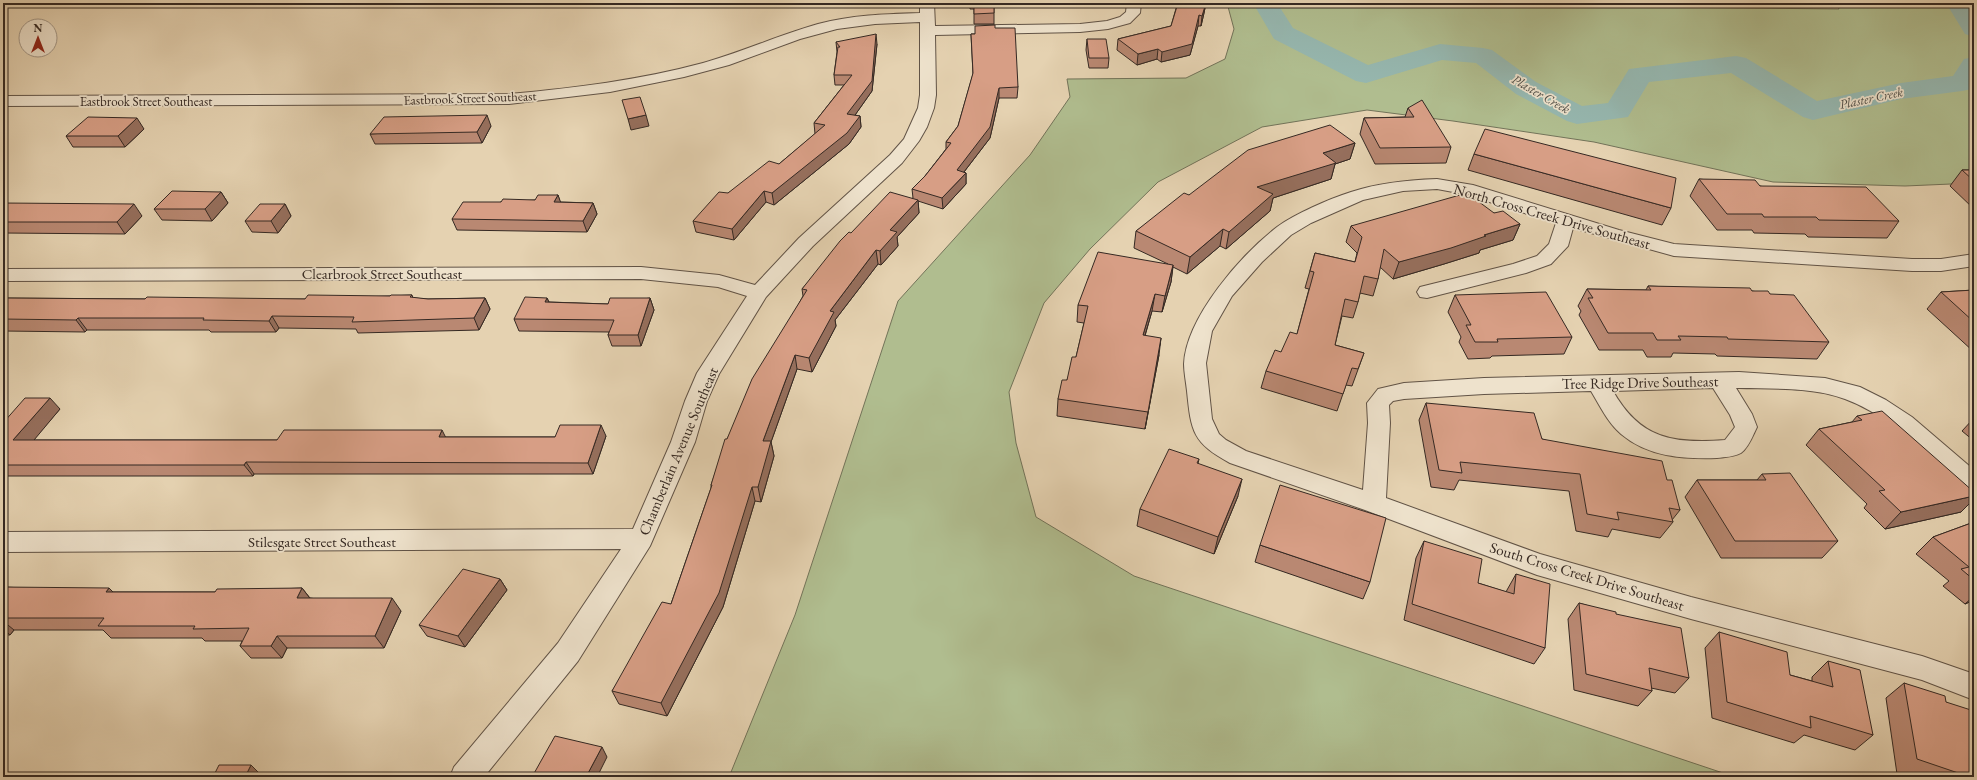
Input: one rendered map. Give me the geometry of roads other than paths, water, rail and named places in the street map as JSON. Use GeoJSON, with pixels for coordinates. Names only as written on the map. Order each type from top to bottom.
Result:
{"type":"FeatureCollection","features":[{"type":"Feature","properties":{"kind":"street","name":"Eastbrook Street Southeast"},"geometry":{"type":"LineString","coordinates":[[3,101],[509,100],[566,94],[661,78],[710,66],[824,27],[867,19],[927,17],[1080,28],[1108,25],[1125,20],[1133,13],[1134,3]]}},
{"type":"Feature","properties":{"kind":"street","name":"Chamberlain Avenue Southeast"},"geometry":{"type":"LineString","coordinates":[[465,777],[568,652],[642,539],[683,442],[696,401],[708,373],[759,293],[806,242],[896,159],[911,141],[919,127],[926,108],[928,95],[927,17]]}},
{"type":"Feature","properties":{"kind":"street","name":"North Cross Creek Drive Southeast"},"geometry":{"type":"LineString","coordinates":[[1210,439],[1201,419],[1195,363],[1202,331],[1224,293],[1255,258],[1284,231],[1304,219],[1357,196],[1403,186],[1437,184],[1468,189],[1612,234],[1674,250],[1912,265],[1941,265],[1974,260]]}},
{"type":"Feature","properties":{"kind":"street"},"geometry":{"type":"LineString","coordinates":[[1427,292],[1519,269],[1544,260],[1558,246],[1566,220]]}},
{"type":"Feature","properties":{"kind":"street","name":"Clearbrook Street Southeast"},"geometry":{"type":"LineString","coordinates":[[3,275],[642,273],[719,281],[759,293]]}},
{"type":"Feature","properties":{"kind":"street"},"geometry":{"type":"LineString","coordinates":[[1598,383],[1616,414],[1630,429],[1648,441],[1670,449],[1701,451],[1731,448],[1741,438],[1746,427],[1741,414],[1720,381]]}},
{"type":"Feature","properties":{"kind":"street","name":"Tree Ridge Drive Southeast"},"geometry":{"type":"LineString","coordinates":[[1374,502],[1379,423],[1378,403],[1386,395],[1404,391],[1484,386],[1720,381],[1798,383],[1825,386],[1852,393],[1878,406],[1904,423],[1974,484]]}},
{"type":"Feature","properties":{"kind":"street","name":"South Cross Creek Drive Southeast"},"geometry":{"type":"LineString","coordinates":[[1210,439],[1218,446],[1238,457],[1374,502],[1537,564],[1691,608],[1922,668],[1974,687]]}},
{"type":"Feature","properties":{"kind":"street","name":"Stilesgate Street Southeast"},"geometry":{"type":"LineString","coordinates":[[3,542],[642,539]]}},
{"type":"Feature","properties":{"kind":"waterway","name":"Plaster Creek"},"geometry":{"type":"LineString","coordinates":[[1265,3],[1283,33],[1366,75],[1440,52],[1483,56],[1526,88],[1577,115],[1618,111],[1639,75],[1736,64],[1813,111],[1901,91],[1962,83],[1974,65]]}},
{"type":"Feature","properties":{"kind":"waterway","name":"Plaster Creek"},"geometry":{"type":"LineString","coordinates":[[1970,3],[1962,8],[1974,29]]}}]}
